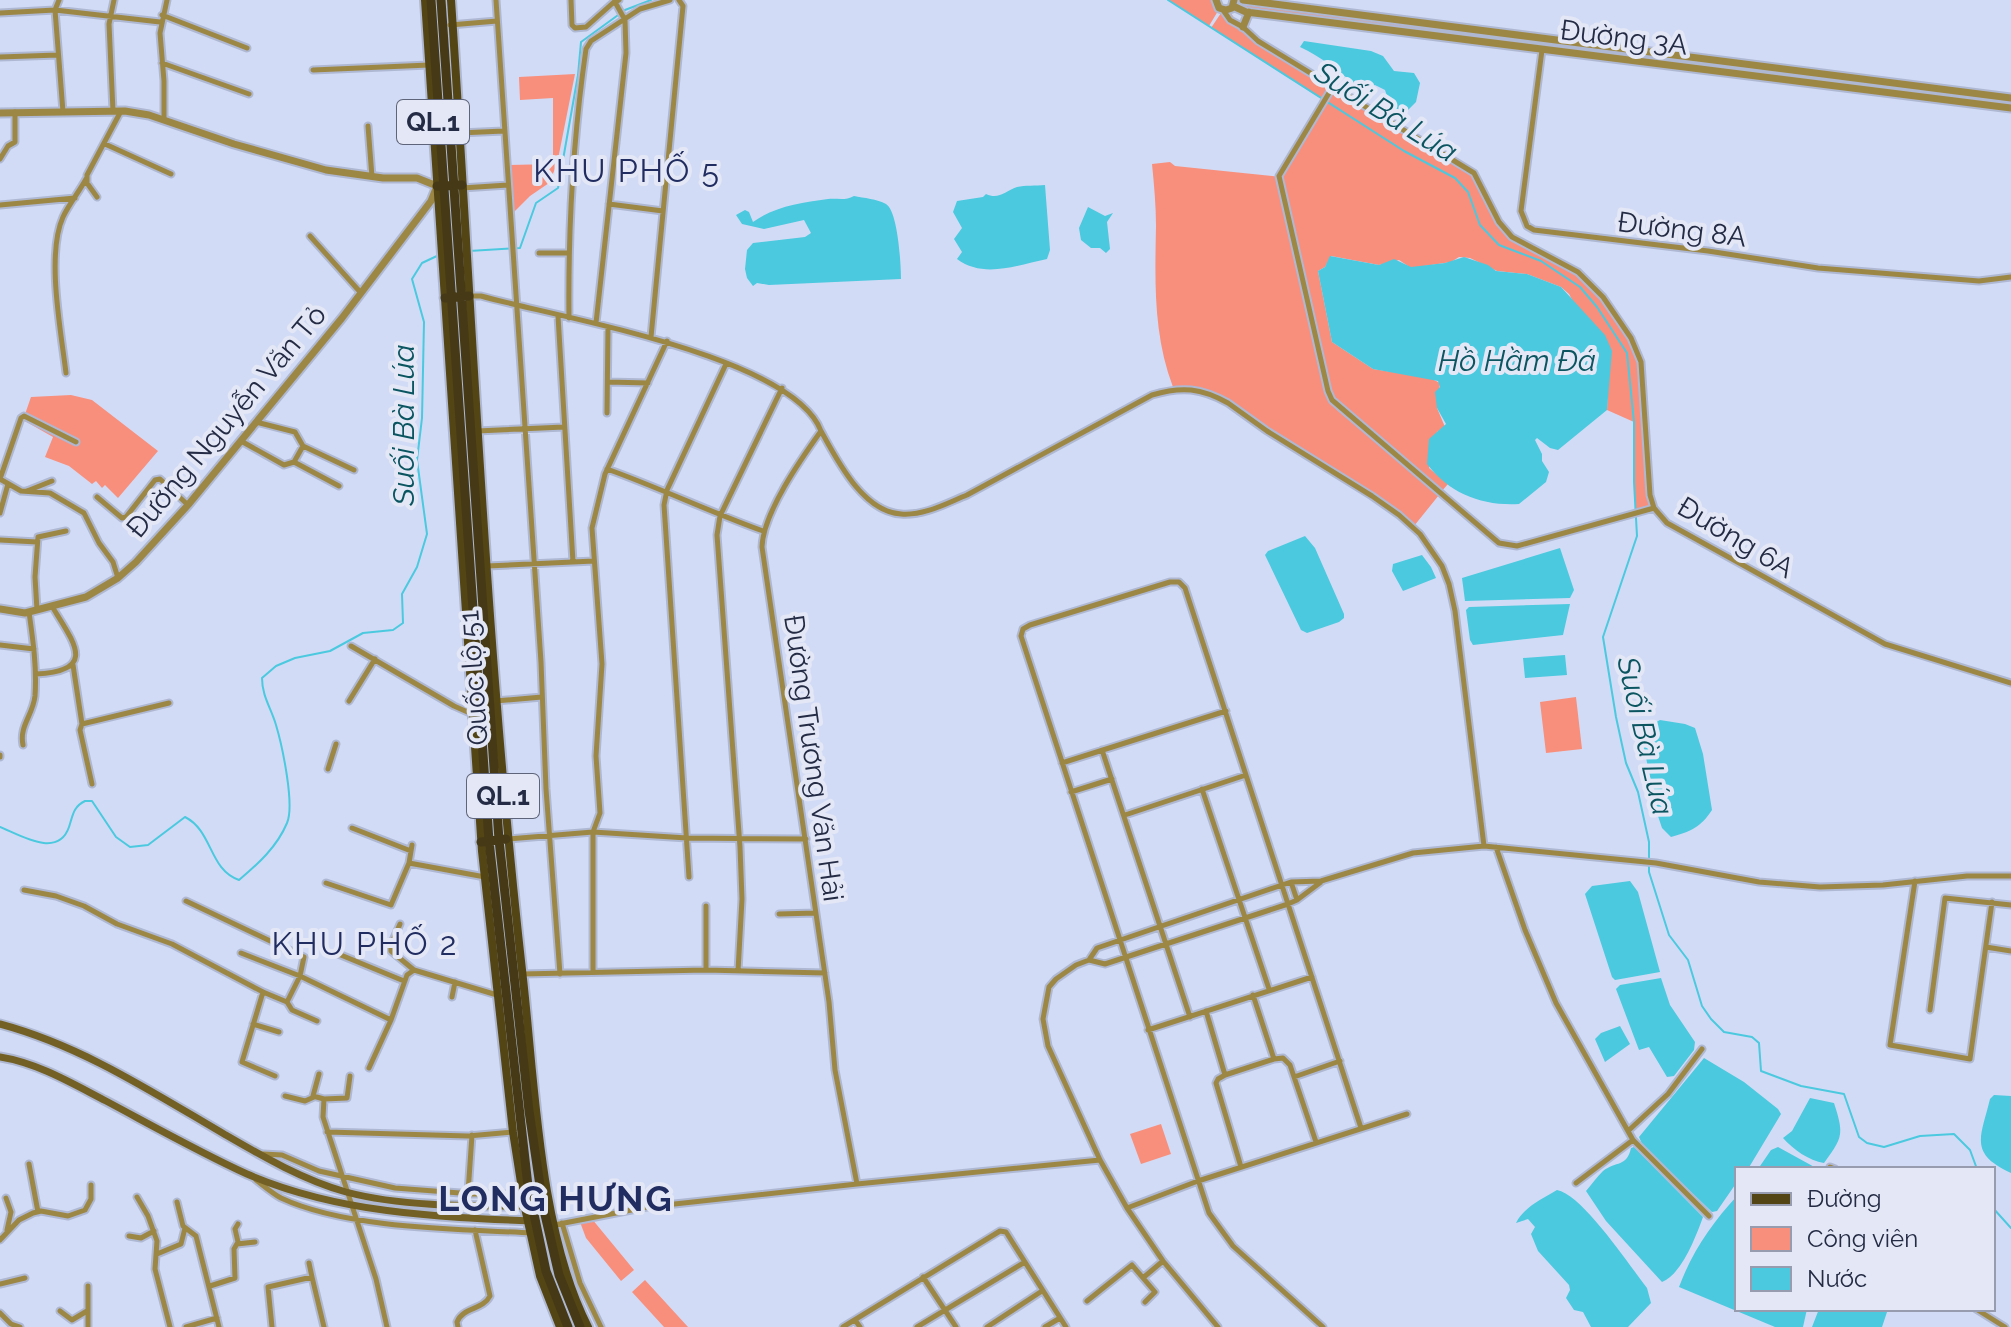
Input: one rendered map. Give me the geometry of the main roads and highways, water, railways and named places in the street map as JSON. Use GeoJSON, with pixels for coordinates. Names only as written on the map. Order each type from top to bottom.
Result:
{"type":"FeatureCollection","features":[{"type":"Feature","properties":{"kind":"highway","name":"QL.1"},"geometry":{"type":"LineString","coordinates":[[431,0],[452,186]]}},
{"type":"Feature","properties":{"kind":"highway","name":"QL.1"},"geometry":{"type":"LineString","coordinates":[[441,0],[448,26],[454,258]]}},
{"type":"Feature","properties":{"kind":"highway","name":"Quốc lộ 51"},"geometry":{"type":"LineString","coordinates":[[454,258],[464,519],[476,714],[518,975],[529,1111],[563,1286],[584,1326]]}},
{"type":"Feature","properties":{"kind":"highway","name":"Quốc lộ 51"},"geometry":{"type":"LineString","coordinates":[[457,297],[475,431],[493,702],[494,840],[503,996],[517,1131],[533,1233],[568,1327]]}},
{"type":"Feature","properties":{"kind":"main road","name":"QL.1"},"geometry":{"type":"LineString","coordinates":[[425,0],[430,65],[452,186]]}},
{"type":"Feature","properties":{"kind":"main road","name":"QL.1"},"geometry":{"type":"LineString","coordinates":[[451,0],[448,26],[459,133],[452,186],[454,258]]}},
{"type":"Feature","properties":{"kind":"main road","name":"Quốc lộ 51"},"geometry":{"type":"LineString","coordinates":[[454,258],[457,297]]}},
{"type":"Feature","properties":{"kind":"main road","name":"Quốc lộ 51"},"geometry":{"type":"LineString","coordinates":[[494,840],[485,877],[503,996]]}},
{"type":"Feature","properties":{"kind":"main road"},"geometry":{"type":"LineString","coordinates":[[0,1024],[55,1041],[91,1057],[259,1154],[346,1192],[395,1200],[469,1206],[547,1206]]}},
{"type":"Feature","properties":{"kind":"main road"},"geometry":{"type":"LineString","coordinates":[[0,1057],[35,1067],[74,1084],[249,1174],[307,1195],[350,1206],[465,1218],[530,1221],[553,1226]]}},
{"type":"Feature","properties":{"kind":"main road","name":"Quốc lộ 51"},"geometry":{"type":"LineString","coordinates":[[533,1233],[540,1276],[560,1327]]}},
{"type":"Feature","properties":{"kind":"water"},"geometry":{"type":"Polygon","coordinates":[[[1304,41],[1371,51],[1383,56],[1394,71],[1414,73],[1420,83],[1416,102],[1404,114],[1391,108],[1385,90],[1375,85],[1359,87],[1300,47],[1304,41]]]}},
{"type":"Feature","properties":{"kind":"water"},"geometry":{"type":"Polygon","coordinates":[[[1045,185],[1050,250],[1047,259],[989,269],[967,265],[957,259],[962,252],[954,239],[962,228],[953,212],[957,201],[986,194],[998,195],[1020,186],[1045,185]]]}},
{"type":"Feature","properties":{"kind":"water"},"geometry":{"type":"Polygon","coordinates":[[[854,196],[879,201],[890,209],[898,239],[901,279],[757,283],[753,286],[745,269],[747,250],[753,243],[805,237],[811,233],[804,220],[764,229],[742,224],[736,215],[745,210],[753,222],[789,206],[854,196]]]}},
{"type":"Feature","properties":{"kind":"water"},"geometry":{"type":"Polygon","coordinates":[[[1088,207],[1105,216],[1113,213],[1107,222],[1110,249],[1106,253],[1100,248],[1091,248],[1081,240],[1079,228],[1088,207]]]}},
{"type":"Feature","properties":{"kind":"water","name":"Hồ Hầm Đá"},"geometry":{"type":"Polygon","coordinates":[[[1330,256],[1379,265],[1394,259],[1411,267],[1464,257],[1496,271],[1527,274],[1561,287],[1605,335],[1612,351],[1607,410],[1558,450],[1537,438],[1535,440],[1549,472],[1546,482],[1519,504],[1492,503],[1456,490],[1427,464],[1429,439],[1446,424],[1437,408],[1435,392],[1440,387],[1438,381],[1373,369],[1332,342],[1318,271],[1325,267],[1330,256]]]}},
{"type":"Feature","properties":{"kind":"water"},"geometry":{"type":"Polygon","coordinates":[[[1305,536],[1315,548],[1344,614],[1339,622],[1307,633],[1301,630],[1265,555],[1305,536]]]}},
{"type":"Feature","properties":{"kind":"water"},"geometry":{"type":"Polygon","coordinates":[[[1560,548],[1574,590],[1570,598],[1465,601],[1462,578],[1560,548]]]}},
{"type":"Feature","properties":{"kind":"water"},"geometry":{"type":"Polygon","coordinates":[[[1422,555],[1436,578],[1403,591],[1392,571],[1393,564],[1422,555]]]}},
{"type":"Feature","properties":{"kind":"water"},"geometry":{"type":"Polygon","coordinates":[[[1570,604],[1563,635],[1473,645],[1470,640],[1466,610],[1469,607],[1570,604]]]}},
{"type":"Feature","properties":{"kind":"water"},"geometry":{"type":"Polygon","coordinates":[[[1565,655],[1567,675],[1525,678],[1523,658],[1565,655]]]}},
{"type":"Feature","properties":{"kind":"water"},"geometry":{"type":"Polygon","coordinates":[[[1660,720],[1695,728],[1703,754],[1712,810],[1694,828],[1671,837],[1662,828],[1658,816],[1643,743],[1649,726],[1660,720]]]}},
{"type":"Feature","properties":{"kind":"water"},"geometry":{"type":"Polygon","coordinates":[[[1630,881],[1638,892],[1660,972],[1615,980],[1585,894],[1592,886],[1630,881]]]}},
{"type":"Feature","properties":{"kind":"water"},"geometry":{"type":"Polygon","coordinates":[[[1661,978],[1670,1005],[1695,1042],[1694,1050],[1674,1076],[1667,1077],[1649,1047],[1639,1050],[1616,989],[1620,985],[1661,978]]]}},
{"type":"Feature","properties":{"kind":"water"},"geometry":{"type":"Polygon","coordinates":[[[1620,1026],[1630,1044],[1605,1062],[1595,1039],[1601,1033],[1620,1026]]]}},
{"type":"Feature","properties":{"kind":"water"},"geometry":{"type":"Polygon","coordinates":[[[1704,1058],[1744,1082],[1781,1114],[1749,1167],[1735,1167],[1735,1185],[1717,1211],[1712,1212],[1643,1146],[1639,1137],[1704,1058]]]}},
{"type":"Feature","properties":{"kind":"water"},"geometry":{"type":"Polygon","coordinates":[[[1994,1095],[2011,1096],[2011,1173],[1988,1158],[1981,1143],[1990,1099],[1994,1095]]]}},
{"type":"Feature","properties":{"kind":"water"},"geometry":{"type":"Polygon","coordinates":[[[1810,1098],[1834,1103],[1839,1122],[1838,1141],[1824,1163],[1802,1154],[1783,1138],[1792,1131],[1810,1098]]]}},
{"type":"Feature","properties":{"kind":"water"},"geometry":{"type":"Polygon","coordinates":[[[1634,1147],[1703,1217],[1682,1263],[1662,1282],[1606,1221],[1586,1191],[1603,1171],[1624,1161],[1634,1147]]]}},
{"type":"Feature","properties":{"kind":"water"},"geometry":{"type":"Polygon","coordinates":[[[1778,1147],[1814,1167],[1759,1167],[1771,1150],[1778,1147]]]}},
{"type":"Feature","properties":{"kind":"water"},"geometry":{"type":"Polygon","coordinates":[[[1557,1190],[1580,1204],[1592,1217],[1647,1288],[1651,1303],[1628,1327],[1591,1327],[1583,1312],[1574,1310],[1566,1298],[1569,1285],[1538,1251],[1531,1234],[1535,1227],[1528,1219],[1516,1223],[1529,1208],[1557,1190]]]}},
{"type":"Feature","properties":{"kind":"water"},"geometry":{"type":"Polygon","coordinates":[[[1735,1198],[1735,1310],[1679,1287],[1690,1262],[1735,1198]]]}},
{"type":"Feature","properties":{"kind":"water"},"geometry":{"type":"Polygon","coordinates":[[[1737,1311],[1807,1311],[1803,1327],[1775,1327],[1737,1311]]]}},
{"type":"Feature","properties":{"kind":"water"},"geometry":{"type":"Polygon","coordinates":[[[1818,1311],[1887,1311],[1882,1327],[1812,1327],[1818,1311]]]}},
{"type":"Feature","properties":{"kind":"waterway","name":"Suối Bà Lúa"},"geometry":{"type":"LineString","coordinates":[[469,251],[520,248],[536,203],[558,188],[581,42],[625,10],[651,0]]}},
{"type":"Feature","properties":{"kind":"waterway","name":"Suối Bà Lúa"},"geometry":{"type":"LineString","coordinates":[[1168,0],[1404,151],[1455,178],[1468,192],[1480,225],[1499,245],[1541,261],[1580,287],[1597,307],[1627,353],[1634,422],[1637,536],[1603,637],[1626,763],[1638,792],[1649,842],[1649,872],[1669,935],[1688,960],[1702,1006],[1711,1019],[1724,1032],[1752,1037],[1759,1043],[1761,1071],[1801,1086],[1844,1094],[1859,1137],[1867,1143],[1884,1147],[1920,1136],[1954,1134],[1970,1150],[1976,1167]]}},
{"type":"Feature","properties":{"kind":"waterway","name":"Suối Bà Lúa"},"geometry":{"type":"LineString","coordinates":[[0,827],[38,842],[56,842],[64,837],[78,806],[92,801],[116,837],[130,847],[148,845],[185,817],[201,831],[222,868],[239,880],[272,847],[287,823],[290,803],[281,746],[262,678],[276,666],[295,658],[330,651],[363,633],[393,630],[403,623],[402,594],[417,567],[427,534],[417,460],[422,418],[424,322],[412,279],[422,263],[439,255]]}},
{"type":"Feature","properties":{"kind":"waterway","name":"Suối Bà Lúa"},"geometry":{"type":"LineString","coordinates":[[1995,1210],[2011,1228]]}},
{"type":"Feature","properties":{"kind":"district","name":"KHU PHỐ 5"},"geometry":{"type":"Point","coordinates":[627,171]}},
{"type":"Feature","properties":{"kind":"district","name":"KHU PHỐ 2"},"geometry":{"type":"Point","coordinates":[365,944]}},
{"type":"Feature","properties":{"kind":"district","name":"LONG HƯNG"},"geometry":{"type":"Point","coordinates":[556,1198]}}]}
